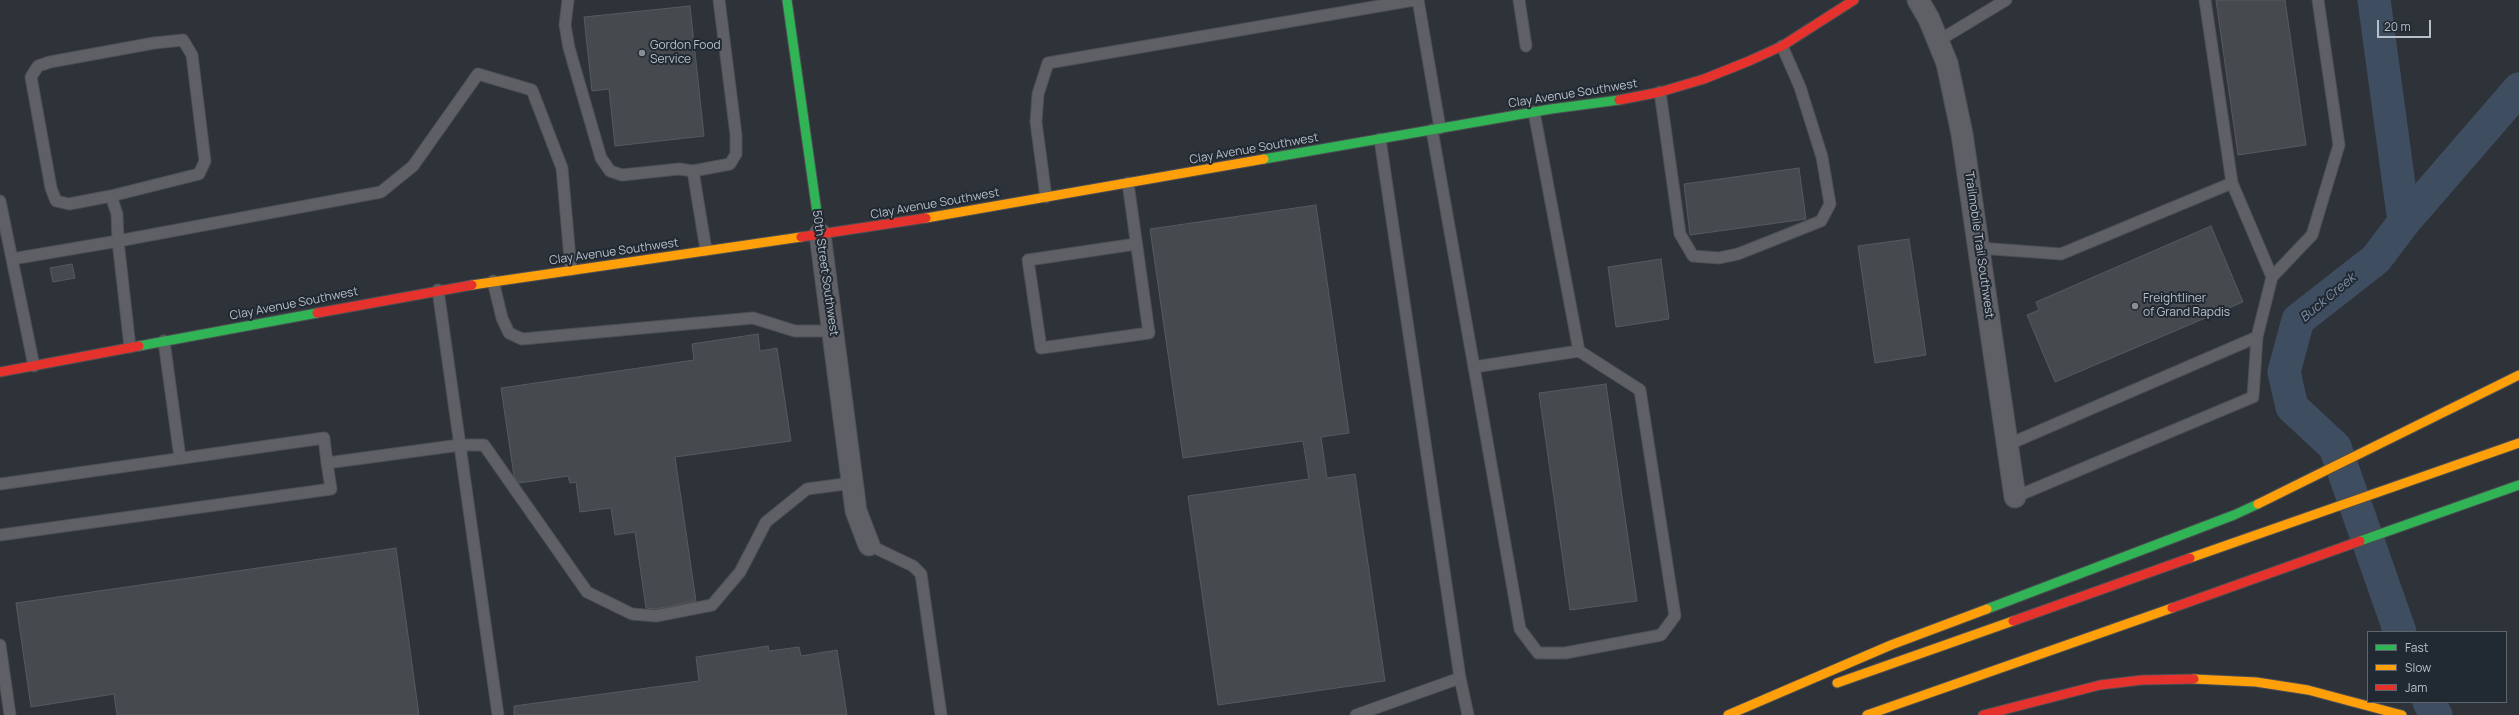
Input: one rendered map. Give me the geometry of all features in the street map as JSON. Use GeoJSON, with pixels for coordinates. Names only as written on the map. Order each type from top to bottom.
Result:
{"type":"FeatureCollection","features":[{"type":"Feature","properties":{"kind":"main road","name":"50th Street Southwest"},"geometry":{"type":"LineString","coordinates":[[786,0],[820,234]]}},
{"type":"Feature","properties":{"kind":"main road","name":"Clay Avenue Southwest"},"geometry":{"type":"LineString","coordinates":[[0,372],[438,290],[889,224],[1534,112],[1620,100],[1660,92],[1704,79],[1782,46],[1854,0]]}},
{"type":"Feature","properties":{"kind":"main road"},"geometry":{"type":"LineString","coordinates":[[1728,715],[1891,645],[2234,514],[2324,473],[2519,375]]}},
{"type":"Feature","properties":{"kind":"main road"},"geometry":{"type":"LineString","coordinates":[[1830,686],[2379,491],[2519,443]]}},
{"type":"Feature","properties":{"kind":"main road"},"geometry":{"type":"LineString","coordinates":[[1867,715],[2519,485]]}},
{"type":"Feature","properties":{"kind":"main road"},"geometry":{"type":"LineString","coordinates":[[1982,715],[2062,693],[2100,685],[2142,680],[2201,679],[2256,682],[2308,690],[2359,702],[2402,715]]}},
{"type":"Feature","properties":{"kind":"main road"},"geometry":{"type":"LineString","coordinates":[[1747,715],[1784,702]]}},
{"type":"Feature","properties":{"kind":"street","name":"Trailmobile Trail Southwest"},"geometry":{"type":"LineString","coordinates":[[1918,0],[1947,63],[1962,134],[2015,497]]}},
{"type":"Feature","properties":{"kind":"street","name":"50th Street Southwest"},"geometry":{"type":"LineString","coordinates":[[820,234],[856,511],[869,545]]}},
{"type":"Feature","properties":{"kind":"lane"},"geometry":{"type":"LineString","coordinates":[[568,0],[565,25],[569,48],[601,158],[610,171],[622,175],[679,169],[693,170],[730,164],[736,154],[736,135],[719,0]]}},
{"type":"Feature","properties":{"kind":"lane"},"geometry":{"type":"LineString","coordinates":[[1046,197],[1036,122],[1038,94],[1048,63],[1414,0]]}},
{"type":"Feature","properties":{"kind":"lane"},"geometry":{"type":"LineString","coordinates":[[1418,0],[1436,129],[1474,367],[1520,629],[1538,653],[1565,653],[1661,635],[1675,616],[1640,390],[1579,351],[1474,367]]}},
{"type":"Feature","properties":{"kind":"lane"},"geometry":{"type":"LineString","coordinates":[[1519,0],[1526,46]]}},
{"type":"Feature","properties":{"kind":"lane"},"geometry":{"type":"LineString","coordinates":[[1938,41],[2006,0]]}},
{"type":"Feature","properties":{"kind":"lane"},"geometry":{"type":"LineString","coordinates":[[2205,0],[2232,183],[2272,277]]}},
{"type":"Feature","properties":{"kind":"lane"},"geometry":{"type":"LineString","coordinates":[[2015,497],[2253,397],[2257,337],[2272,277],[2312,235],[2339,145],[2318,0]]}},
{"type":"Feature","properties":{"kind":"lane"},"geometry":{"type":"LineString","coordinates":[[183,40],[192,55],[205,161],[198,174],[111,196],[69,204],[56,201],[51,188],[31,77],[38,66],[50,62],[154,43],[183,40]]}},
{"type":"Feature","properties":{"kind":"lane"},"geometry":{"type":"LineString","coordinates":[[1660,92],[1680,234],[1693,256],[1719,258],[1738,254],[1821,221],[1830,204],[1822,157],[1800,87],[1782,46]]}},
{"type":"Feature","properties":{"kind":"lane"},"geometry":{"type":"LineString","coordinates":[[12,259],[381,192],[413,166],[478,74],[532,90],[562,168],[571,270]]}},
{"type":"Feature","properties":{"kind":"lane"},"geometry":{"type":"LineString","coordinates":[[1534,112],[1579,351]]}},
{"type":"Feature","properties":{"kind":"lane"},"geometry":{"type":"LineString","coordinates":[[1380,139],[1460,678],[1468,715]]}},
{"type":"Feature","properties":{"kind":"lane"},"geometry":{"type":"LineString","coordinates":[[693,170],[706,250]]}},
{"type":"Feature","properties":{"kind":"lane"},"geometry":{"type":"LineString","coordinates":[[1128,183],[1149,333],[1041,348],[1028,260],[1136,244]]}},
{"type":"Feature","properties":{"kind":"lane"},"geometry":{"type":"LineString","coordinates":[[1979,248],[2060,254],[2232,183]]}},
{"type":"Feature","properties":{"kind":"lane"},"geometry":{"type":"LineString","coordinates":[[111,196],[117,214],[118,240],[130,347]]}},
{"type":"Feature","properties":{"kind":"lane"},"geometry":{"type":"LineString","coordinates":[[0,201],[34,366]]}},
{"type":"Feature","properties":{"kind":"lane"},"geometry":{"type":"LineString","coordinates":[[493,281],[502,318],[509,333],[522,339],[753,318],[796,331],[832,331]]}},
{"type":"Feature","properties":{"kind":"lane"},"geometry":{"type":"LineString","coordinates":[[438,290],[498,715]]}},
{"type":"Feature","properties":{"kind":"lane"},"geometry":{"type":"LineString","coordinates":[[2007,445],[2257,337]]}},
{"type":"Feature","properties":{"kind":"lane"},"geometry":{"type":"LineString","coordinates":[[164,341],[180,458]]}},
{"type":"Feature","properties":{"kind":"lane"},"geometry":{"type":"LineString","coordinates":[[0,484],[324,438],[332,489],[0,535]]}},
{"type":"Feature","properties":{"kind":"lane"},"geometry":{"type":"LineString","coordinates":[[327,463],[460,445],[484,445],[588,592],[632,614],[656,616],[712,605],[740,572],[766,522],[807,489],[852,482]]}},
{"type":"Feature","properties":{"kind":"lane"},"geometry":{"type":"LineString","coordinates":[[869,545],[913,566],[921,574],[941,715]]}},
{"type":"Feature","properties":{"kind":"lane"},"geometry":{"type":"LineString","coordinates":[[0,645],[10,715]]}},
{"type":"Feature","properties":{"kind":"lane"},"geometry":{"type":"LineString","coordinates":[[1356,715],[1460,678]]}},
{"type":"Feature","properties":{"kind":"building"},"geometry":{"type":"Polygon","coordinates":[[[2216,0],[2285,0],[2306,145],[2238,155],[2216,0]]]}},
{"type":"Feature","properties":{"kind":"building","name":"Gordon Food Service"},"geometry":{"type":"Polygon","coordinates":[[[690,6],[704,136],[615,146],[609,89],[592,91],[584,17],[690,6]]]}},
{"type":"Feature","properties":{"kind":"building"},"geometry":{"type":"Polygon","coordinates":[[[1799,168],[1806,219],[1690,235],[1684,184],[1799,168]]]}},
{"type":"Feature","properties":{"kind":"building"},"geometry":{"type":"Polygon","coordinates":[[[1316,205],[1349,433],[1321,437],[1327,478],[1355,474],[1385,681],[1218,705],[1188,496],[1309,479],[1303,441],[1183,458],[1150,229],[1316,205]]]}},
{"type":"Feature","properties":{"kind":"building","name":"Freightliner of Grand Rapdis"},"geometry":{"type":"Polygon","coordinates":[[[2211,226],[2243,302],[2055,382],[2027,315],[2039,310],[2036,302],[2211,226]]]}},
{"type":"Feature","properties":{"kind":"building"},"geometry":{"type":"Polygon","coordinates":[[[1909,239],[1926,355],[1875,363],[1858,246],[1909,239]]]}},
{"type":"Feature","properties":{"kind":"building"},"geometry":{"type":"Polygon","coordinates":[[[1661,259],[1669,319],[1616,327],[1608,267],[1661,259]]]}},
{"type":"Feature","properties":{"kind":"building"},"geometry":{"type":"Polygon","coordinates":[[[72,264],[75,278],[53,282],[50,268],[72,264]]]}},
{"type":"Feature","properties":{"kind":"building"},"geometry":{"type":"Polygon","coordinates":[[[758,334],[760,351],[777,348],[791,441],[675,457],[696,601],[656,609],[646,608],[635,532],[615,535],[611,508],[580,512],[576,482],[570,483],[568,476],[519,483],[514,476],[501,388],[694,360],[692,344],[758,334]]]}},
{"type":"Feature","properties":{"kind":"building"},"geometry":{"type":"Polygon","coordinates":[[[1606,384],[1637,601],[1570,610],[1539,393],[1606,384]]]}},
{"type":"Feature","properties":{"kind":"building"},"geometry":{"type":"Polygon","coordinates":[[[396,548],[419,715],[117,715],[114,694],[31,707],[16,603],[396,548]]]}},
{"type":"Feature","properties":{"kind":"building"},"geometry":{"type":"Polygon","coordinates":[[[768,646],[769,651],[799,647],[801,656],[837,650],[847,715],[514,715],[514,706],[699,681],[696,657],[768,646]]]}},
{"type":"Feature","properties":{"kind":"waterway"},"geometry":{"type":"LineString","coordinates":[[2374,0],[2404,222]]}},
{"type":"Feature","properties":{"kind":"waterway","name":"Buck Creek"},"geometry":{"type":"LineString","coordinates":[[2400,631],[2335,447],[2292,407],[2284,372],[2298,320],[2376,259],[2404,222],[2519,89]]}},
{"type":"Feature","properties":{"kind":"waterway","name":"Buck Creek"},"geometry":{"type":"LineString","coordinates":[[2430,703],[2436,715]]}},
{"type":"Feature","properties":{"kind":"traffic: fast"},"geometry":{"type":"LineString","coordinates":[[787,0],[820,234]]}},
{"type":"Feature","properties":{"kind":"traffic: fast"},"geometry":{"type":"LineString","coordinates":[[1264,159],[1551,109],[1619,100]]}},
{"type":"Feature","properties":{"kind":"traffic: fast"},"geometry":{"type":"LineString","coordinates":[[139,346],[317,313]]}},
{"type":"Feature","properties":{"kind":"traffic: fast"},"geometry":{"type":"LineString","coordinates":[[2360,541],[2519,485]]}},
{"type":"Feature","properties":{"kind":"traffic: fast"},"geometry":{"type":"LineString","coordinates":[[1987,609],[2234,515],[2258,504]]}},
{"type":"Feature","properties":{"kind":"traffic: slow"},"geometry":{"type":"LineString","coordinates":[[926,218],[1264,159]]}},
{"type":"Feature","properties":{"kind":"traffic: slow"},"geometry":{"type":"LineString","coordinates":[[472,285],[801,237]]}},
{"type":"Feature","properties":{"kind":"traffic: slow"},"geometry":{"type":"LineString","coordinates":[[2258,504],[2519,375]]}},
{"type":"Feature","properties":{"kind":"traffic: slow"},"geometry":{"type":"LineString","coordinates":[[2190,558],[2519,443]]}},
{"type":"Feature","properties":{"kind":"traffic: slow"},"geometry":{"type":"LineString","coordinates":[[1867,715],[2172,608]]}},
{"type":"Feature","properties":{"kind":"traffic: slow"},"geometry":{"type":"LineString","coordinates":[[1728,715],[1891,645],[1987,609]]}},
{"type":"Feature","properties":{"kind":"traffic: slow"},"geometry":{"type":"LineString","coordinates":[[1837,683],[2013,621]]}},
{"type":"Feature","properties":{"kind":"traffic: slow"},"geometry":{"type":"LineString","coordinates":[[2194,679],[2256,682],[2308,690],[2402,715]]}},
{"type":"Feature","properties":{"kind":"traffic: jam"},"geometry":{"type":"LineString","coordinates":[[1619,100],[1660,92],[1704,79],[1749,61],[1782,46],[1854,0]]}},
{"type":"Feature","properties":{"kind":"traffic: jam"},"geometry":{"type":"LineString","coordinates":[[801,237],[926,218]]}},
{"type":"Feature","properties":{"kind":"traffic: jam"},"geometry":{"type":"LineString","coordinates":[[317,313],[472,285]]}},
{"type":"Feature","properties":{"kind":"traffic: jam"},"geometry":{"type":"LineString","coordinates":[[0,372],[139,346]]}},
{"type":"Feature","properties":{"kind":"traffic: jam"},"geometry":{"type":"LineString","coordinates":[[2172,608],[2360,541]]}},
{"type":"Feature","properties":{"kind":"traffic: jam"},"geometry":{"type":"LineString","coordinates":[[2013,621],[2190,558]]}},
{"type":"Feature","properties":{"kind":"traffic: jam"},"geometry":{"type":"LineString","coordinates":[[1983,715],[2100,685],[2142,680],[2194,679]]}},
{"type":"Feature","properties":{"kind":"place","name":"Gordon Food Service"},"geometry":{"type":"Point","coordinates":[642,53]}},
{"type":"Feature","properties":{"kind":"place","name":"Freightliner of Grand Rapdis"},"geometry":{"type":"Point","coordinates":[2135,306]}}]}
